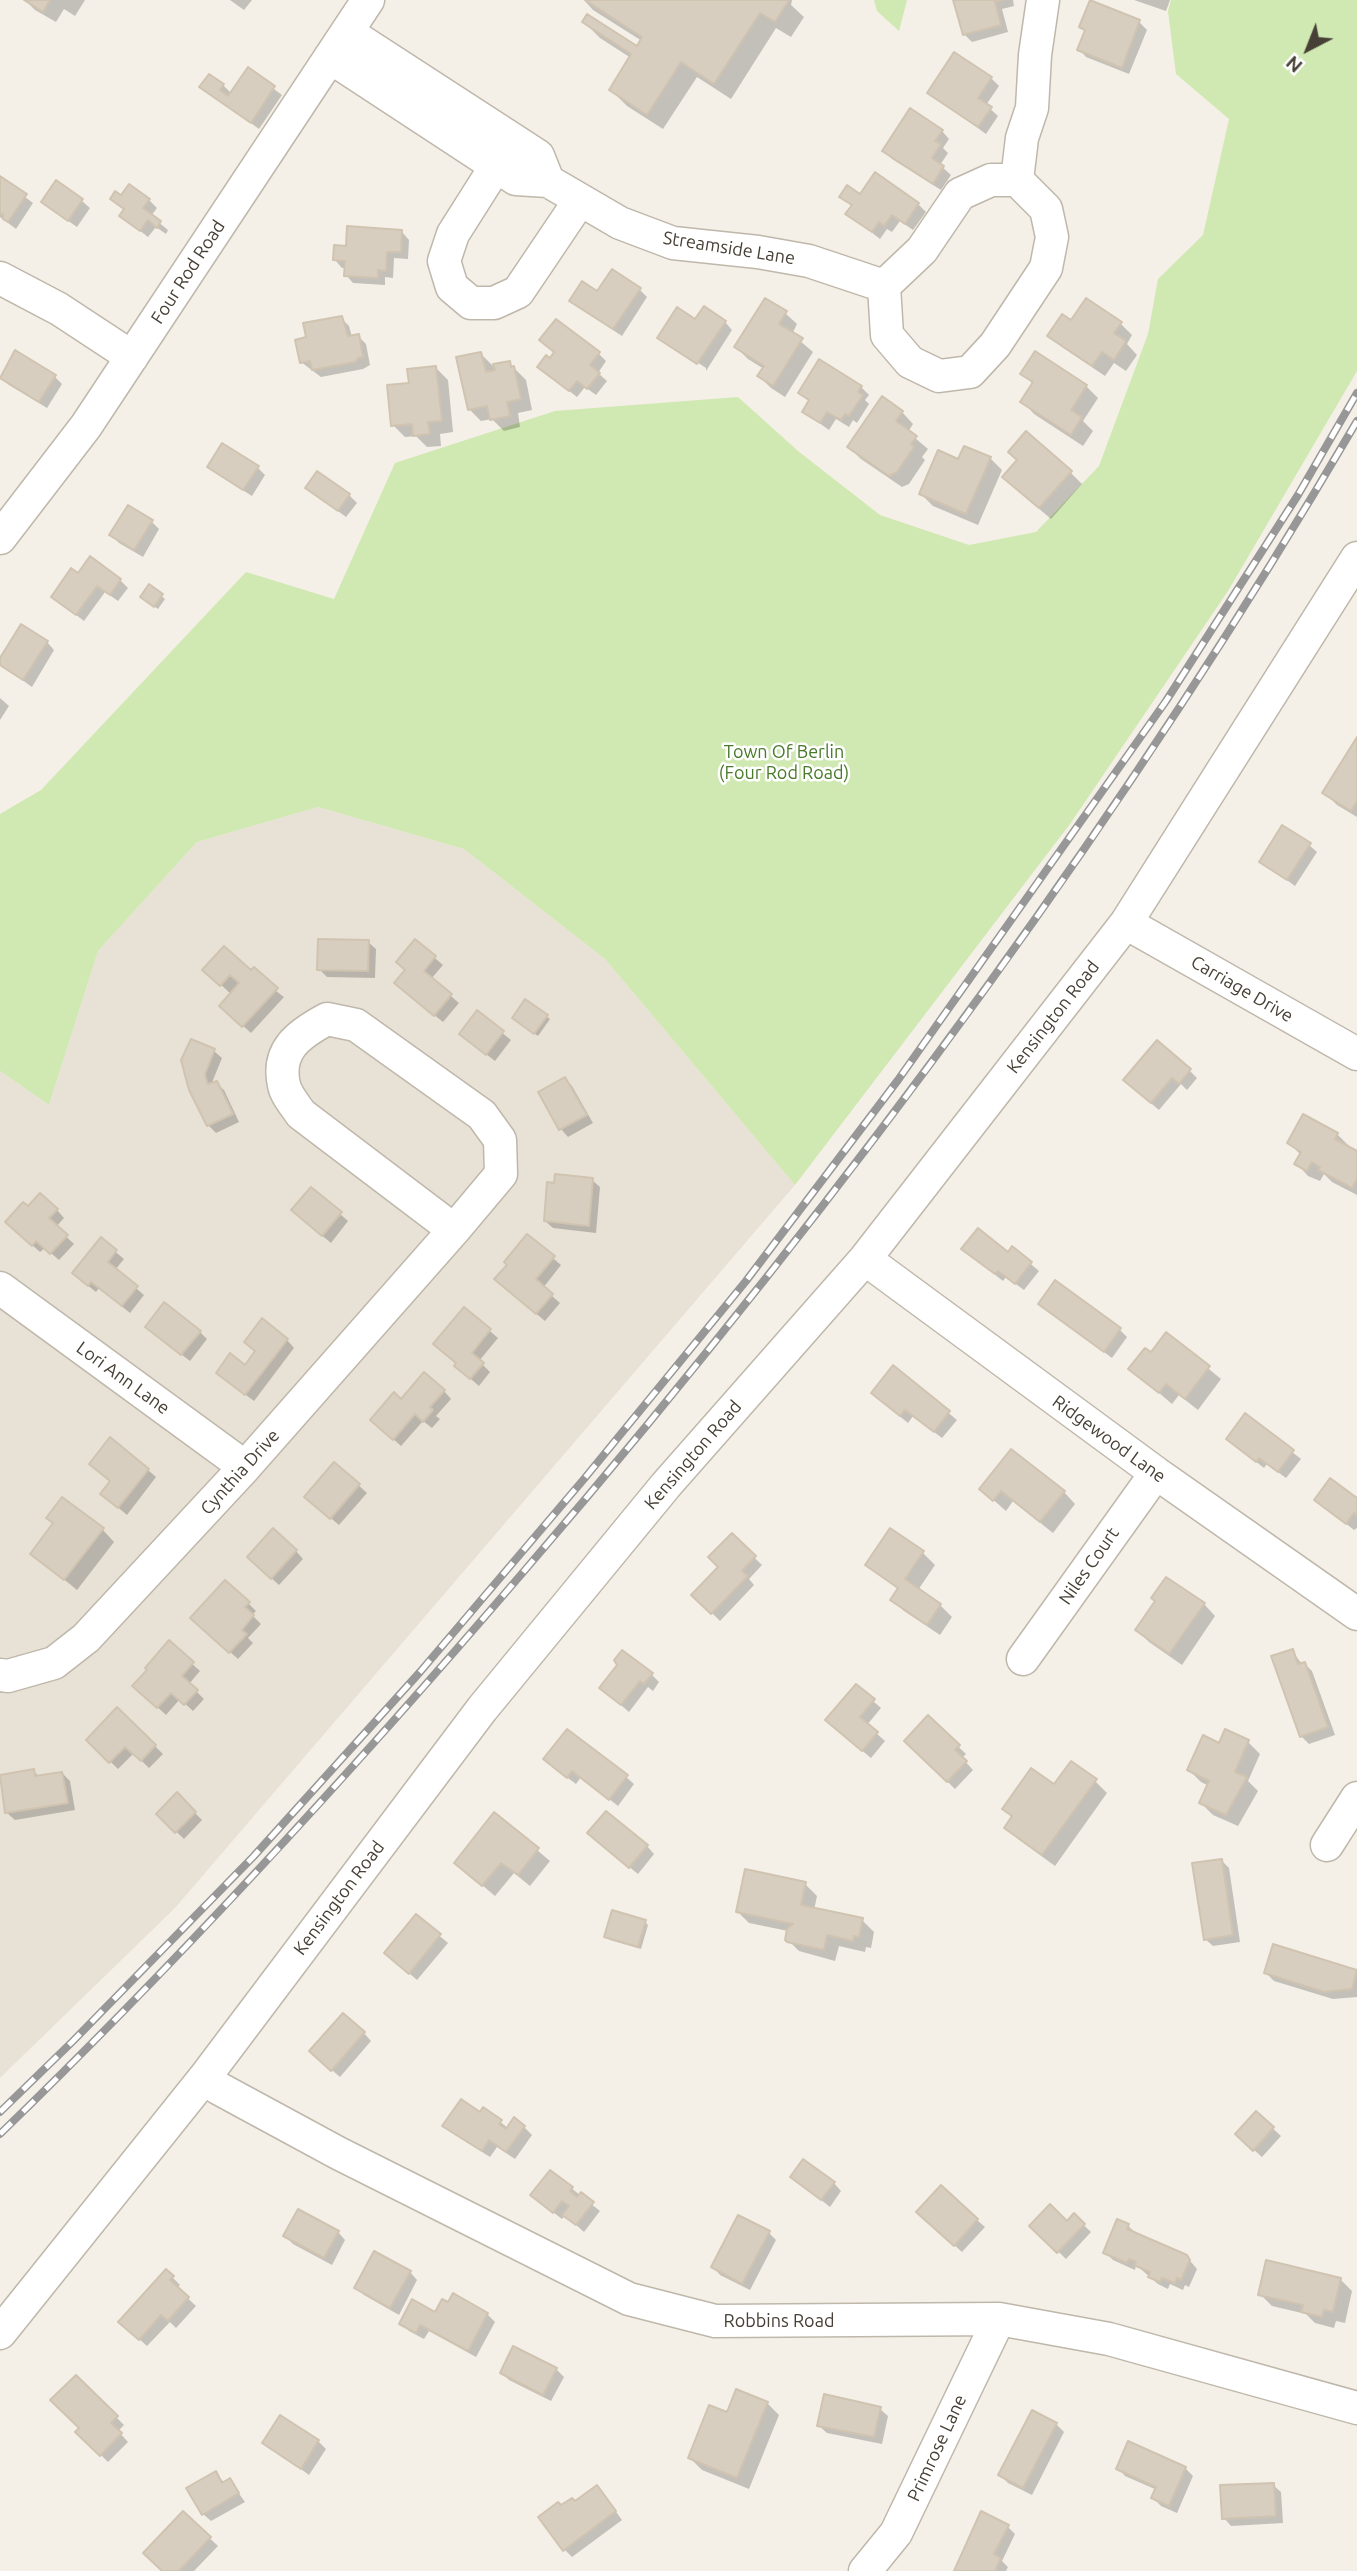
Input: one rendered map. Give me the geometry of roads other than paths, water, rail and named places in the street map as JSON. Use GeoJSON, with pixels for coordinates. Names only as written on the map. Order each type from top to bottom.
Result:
{"type":"FeatureCollection","features":[{"type":"Feature","properties":{"kind":"street","name":"Four Rod Road"},"geometry":{"type":"LineString","coordinates":[[0,538],[86,426],[368,0]]}},
{"type":"Feature","properties":{"kind":"street"},"geometry":{"type":"LineString","coordinates":[[1017,180],[1022,138],[1032,108],[1035,55],[1043,0]]}},
{"type":"Feature","properties":{"kind":"street","name":"Streamside Lane"},"geometry":{"type":"LineString","coordinates":[[339,45],[516,179],[548,181],[620,223],[673,243],[758,252],[809,261],[884,286]]}},
{"type":"Feature","properties":{"kind":"street","name":"Streamside Lane"},"geometry":{"type":"LineString","coordinates":[[339,45],[538,156],[548,181]]}},
{"type":"Feature","properties":{"kind":"street"},"geometry":{"type":"LineString","coordinates":[[496,166],[453,234],[444,261],[452,287],[471,303],[495,303],[518,292],[579,200]]}},
{"type":"Feature","properties":{"kind":"street"},"geometry":{"type":"LineString","coordinates":[[991,180],[1017,180],[1046,209],[1052,237],[1046,268],[995,345],[970,372],[939,376],[911,362],[887,335],[884,286],[922,250],[960,194],[991,180]]}},
{"type":"Feature","properties":{"kind":"street"},"geometry":{"type":"LineString","coordinates":[[0,278],[59,309],[132,357]]}},
{"type":"Feature","properties":{"kind":"street","name":"Kensington Road"},"geometry":{"type":"LineString","coordinates":[[0,2333],[205,2077],[490,1699],[666,1485],[865,1259],[1126,923],[1357,558]]}},
{"type":"Feature","properties":{"kind":"street","name":"Carriage Drive"},"geometry":{"type":"LineString","coordinates":[[1126,923],[1357,1054]]}},
{"type":"Feature","properties":{"kind":"street","name":"Cynthia Drive"},"geometry":{"type":"LineString","coordinates":[[0,1675],[8,1676],[54,1663],[86,1638],[245,1467],[454,1230],[501,1174],[500,1140],[482,1115],[356,1025],[327,1019],[302,1032],[283,1059],[284,1087],[300,1114],[454,1230]]}},
{"type":"Feature","properties":{"kind":"street","name":"Ridgewood Lane"},"geometry":{"type":"LineString","coordinates":[[865,1259],[1156,1473],[1357,1614]]}},
{"type":"Feature","properties":{"kind":"street","name":"Lori Ann Lane"},"geometry":{"type":"LineString","coordinates":[[0,1288],[245,1467]]}},
{"type":"Feature","properties":{"kind":"street","name":"Niles Court"},"geometry":{"type":"LineString","coordinates":[[1023,1659],[1156,1473]]}},
{"type":"Feature","properties":{"kind":"street"},"geometry":{"type":"LineString","coordinates":[[1327,1845],[1357,1797]]}},
{"type":"Feature","properties":{"kind":"street","name":"Robbins Road"},"geometry":{"type":"LineString","coordinates":[[205,2077],[218,2088],[338,2152],[629,2300],[715,2322],[999,2319],[1109,2339],[1357,2408]]}},
{"type":"Feature","properties":{"kind":"street","name":"Primrose Lane"},"geometry":{"type":"LineString","coordinates":[[865,2571],[897,2533],[999,2319]]}},
{"type":"Feature","properties":{"kind":"railway"},"geometry":{"type":"LineString","coordinates":[[0,2112],[253,1857],[420,1672],[584,1479],[746,1281],[898,1080],[1166,701],[1298,495],[1357,393]]}},
{"type":"Feature","properties":{"kind":"railway"},"geometry":{"type":"LineString","coordinates":[[0,2134],[137,1998],[399,1715],[525,1570],[751,1297],[861,1157],[1070,870],[1265,573],[1357,421]]}},
{"type":"Feature","properties":{"kind":"park label","name":"Town Of Berlin (Four Rod Road)"},"geometry":{"type":"Point","coordinates":[784,762]}}]}
